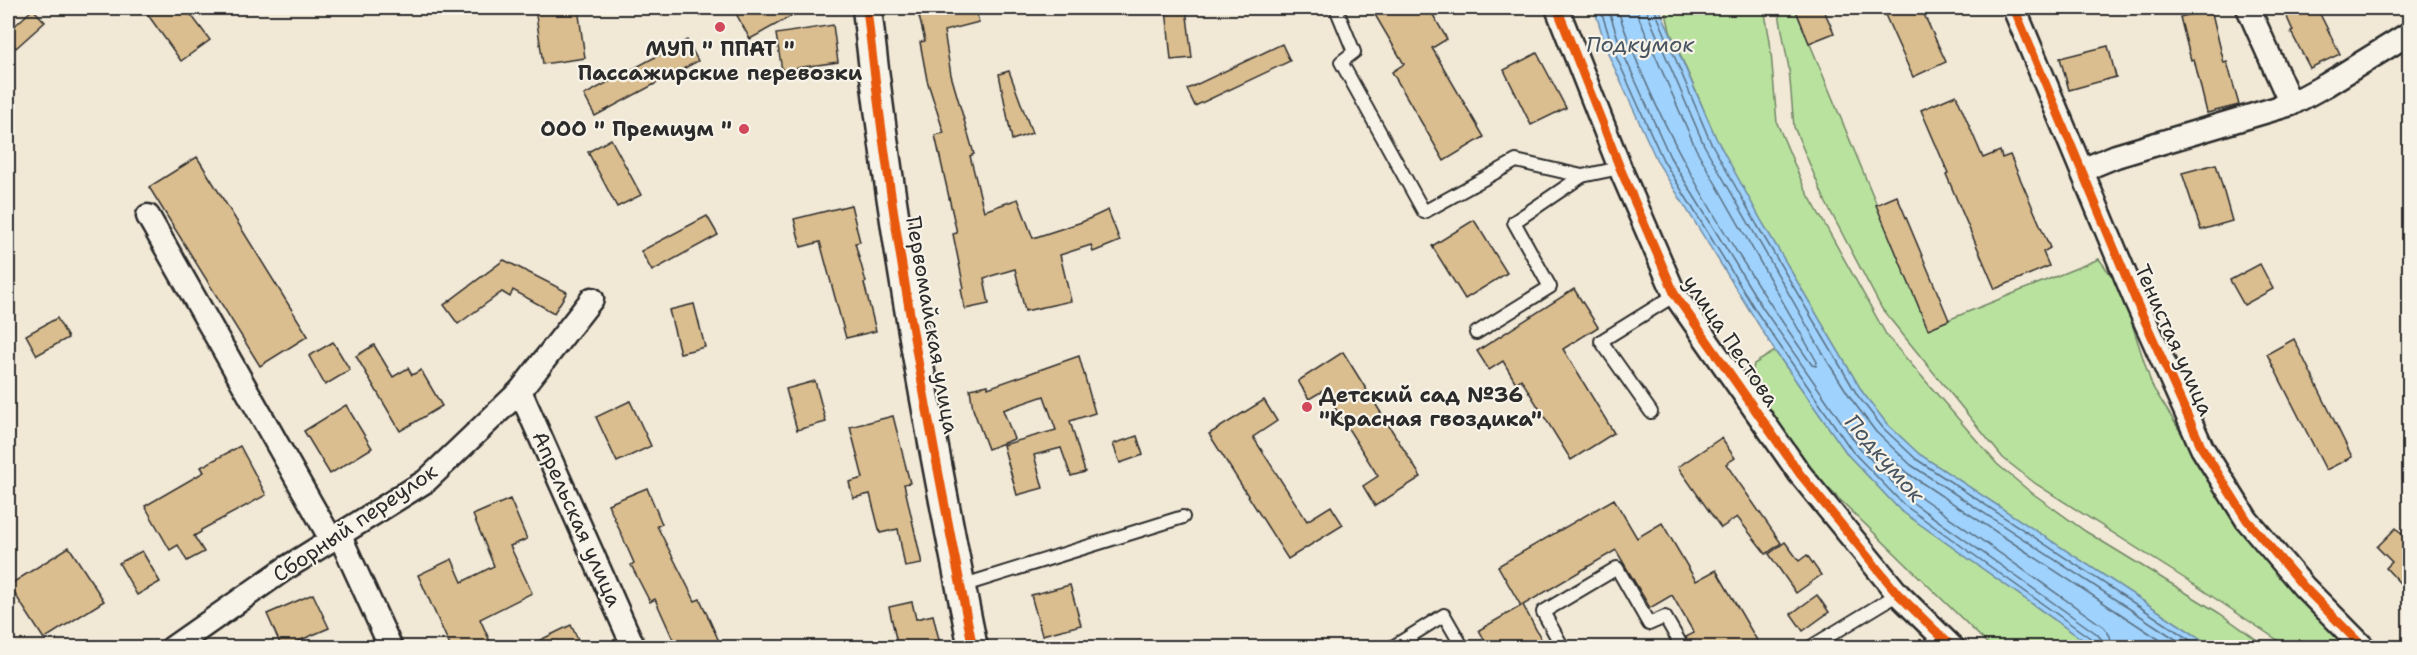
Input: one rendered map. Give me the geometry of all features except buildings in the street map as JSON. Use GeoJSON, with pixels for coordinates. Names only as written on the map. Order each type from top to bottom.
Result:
{"type":"FeatureCollection","features":[{"type":"Feature","properties":{"kind":"street","name":"Первомайская улица"},"geometry":{"type":"LineString","coordinates":[[867,8],[878,111],[910,314],[973,648]]}},
{"type":"Feature","properties":{"kind":"street","name":"улица Пестова"},"geometry":{"type":"LineString","coordinates":[[1557,8],[1620,168],[1675,295],[1800,474],[1898,594],[1953,648]]}},
{"type":"Feature","properties":{"kind":"street","name":"Тенистая улица"},"geometry":{"type":"LineString","coordinates":[[2014,8],[2136,301],[2202,448],[2247,520],[2304,588],[2364,648]]}},
{"type":"Feature","properties":{"kind":"street"},"geometry":{"type":"LineString","coordinates":[[2248,8],[2291,104]]}},
{"type":"Feature","properties":{"kind":"street"},"geometry":{"type":"LineString","coordinates":[[2082,170],[2116,156],[2291,104],[2409,33]]}},
{"type":"Feature","properties":{"kind":"street"},"geometry":{"type":"LineString","coordinates":[[148,216],[335,537],[391,648]]}},
{"type":"Feature","properties":{"kind":"street","name":"Сборный переулок"},"geometry":{"type":"LineString","coordinates":[[172,648],[286,568],[426,481],[520,391],[592,299]]}},
{"type":"Feature","properties":{"kind":"street","name":"Апрельская улица"},"geometry":{"type":"LineString","coordinates":[[520,391],[634,648]]}},
{"type":"Feature","properties":{"kind":"lane"},"geometry":{"type":"LineString","coordinates":[[1336,8],[1354,52],[1341,62],[1424,212],[1516,160],[1582,176]]}},
{"type":"Feature","properties":{"kind":"lane"},"geometry":{"type":"LineString","coordinates":[[1476,333],[1550,286],[1514,222],[1582,176],[1620,168]]}},
{"type":"Feature","properties":{"kind":"lane"},"geometry":{"type":"LineString","coordinates":[[1651,412],[1601,341],[1675,295]]}},
{"type":"Feature","properties":{"kind":"lane"},"geometry":{"type":"LineString","coordinates":[[961,586],[1184,517]]}},
{"type":"Feature","properties":{"kind":"lane"},"geometry":{"type":"LineString","coordinates":[[1563,648],[1543,612],[1617,568],[1649,624],[1665,617],[1683,648]]}},
{"type":"Feature","properties":{"kind":"lane"},"geometry":{"type":"LineString","coordinates":[[1809,648],[1898,594]]}},
{"type":"Feature","properties":{"kind":"lane"},"geometry":{"type":"LineString","coordinates":[[1391,648],[1444,615],[1463,648]]}},
{"type":"Feature","properties":{"kind":"green space"},"geometry":{"type":"Polygon","coordinates":[[[1665,8],[1764,8],[1770,41],[1777,123],[1804,187],[1887,336],[1997,464],[2028,490],[2085,531],[2219,613],[2267,647],[2213,647],[1919,454],[1887,424],[1863,393],[1762,222],[1716,138],[1670,31],[1665,8]]]}},
{"type":"Feature","properties":{"kind":"green space"},"geometry":{"type":"Polygon","coordinates":[[[1778,8],[1795,8],[1928,328],[2099,259],[2120,287],[2152,386],[2226,505],[2349,647],[2288,647],[2036,484],[2003,458],[1882,309],[1826,203],[1794,127],[1789,69],[1778,8]]]}},
{"type":"Feature","properties":{"kind":"green space"},"geometry":{"type":"Polygon","coordinates":[[[1775,351],[1848,455],[1900,510],[2093,647],[1991,647],[1826,486],[1770,416],[1751,379],[1754,364],[1775,351]]]}},
{"type":"Feature","properties":{"kind":"water","name":"Подкумок"},"geometry":{"type":"Polygon","coordinates":[[[1594,8],[1659,8],[1716,138],[1762,222],[1863,393],[1887,424],[1919,454],[2213,647],[2093,647],[1900,510],[1848,455],[1775,351],[1658,163],[1609,56],[1594,8]]]}},
{"type":"Feature","properties":{"kind":"cycle path"},"geometry":{"type":"LineString","coordinates":[[867,8],[887,169],[912,329],[973,648]]}},
{"type":"Feature","properties":{"kind":"cycle path"},"geometry":{"type":"LineString","coordinates":[[1557,8],[1620,168],[1675,295],[1800,474],[1898,594],[1953,648]]}},
{"type":"Feature","properties":{"kind":"cycle path"},"geometry":{"type":"LineString","coordinates":[[2014,8],[2136,301],[2202,448],[2247,520],[2304,587],[2364,648]]}},
{"type":"Feature","properties":{"kind":"place","name":"МУП \" ППАТ \" Пассажирские перевозки"},"geometry":{"type":"Point","coordinates":[720,27]}},
{"type":"Feature","properties":{"kind":"place","name":"ООО \" Премиум \""},"geometry":{"type":"Point","coordinates":[744,129]}},
{"type":"Feature","properties":{"kind":"place","name":"Детский сад №36 \"Красная гвоздика\""},"geometry":{"type":"Point","coordinates":[1307,407]}}]}
